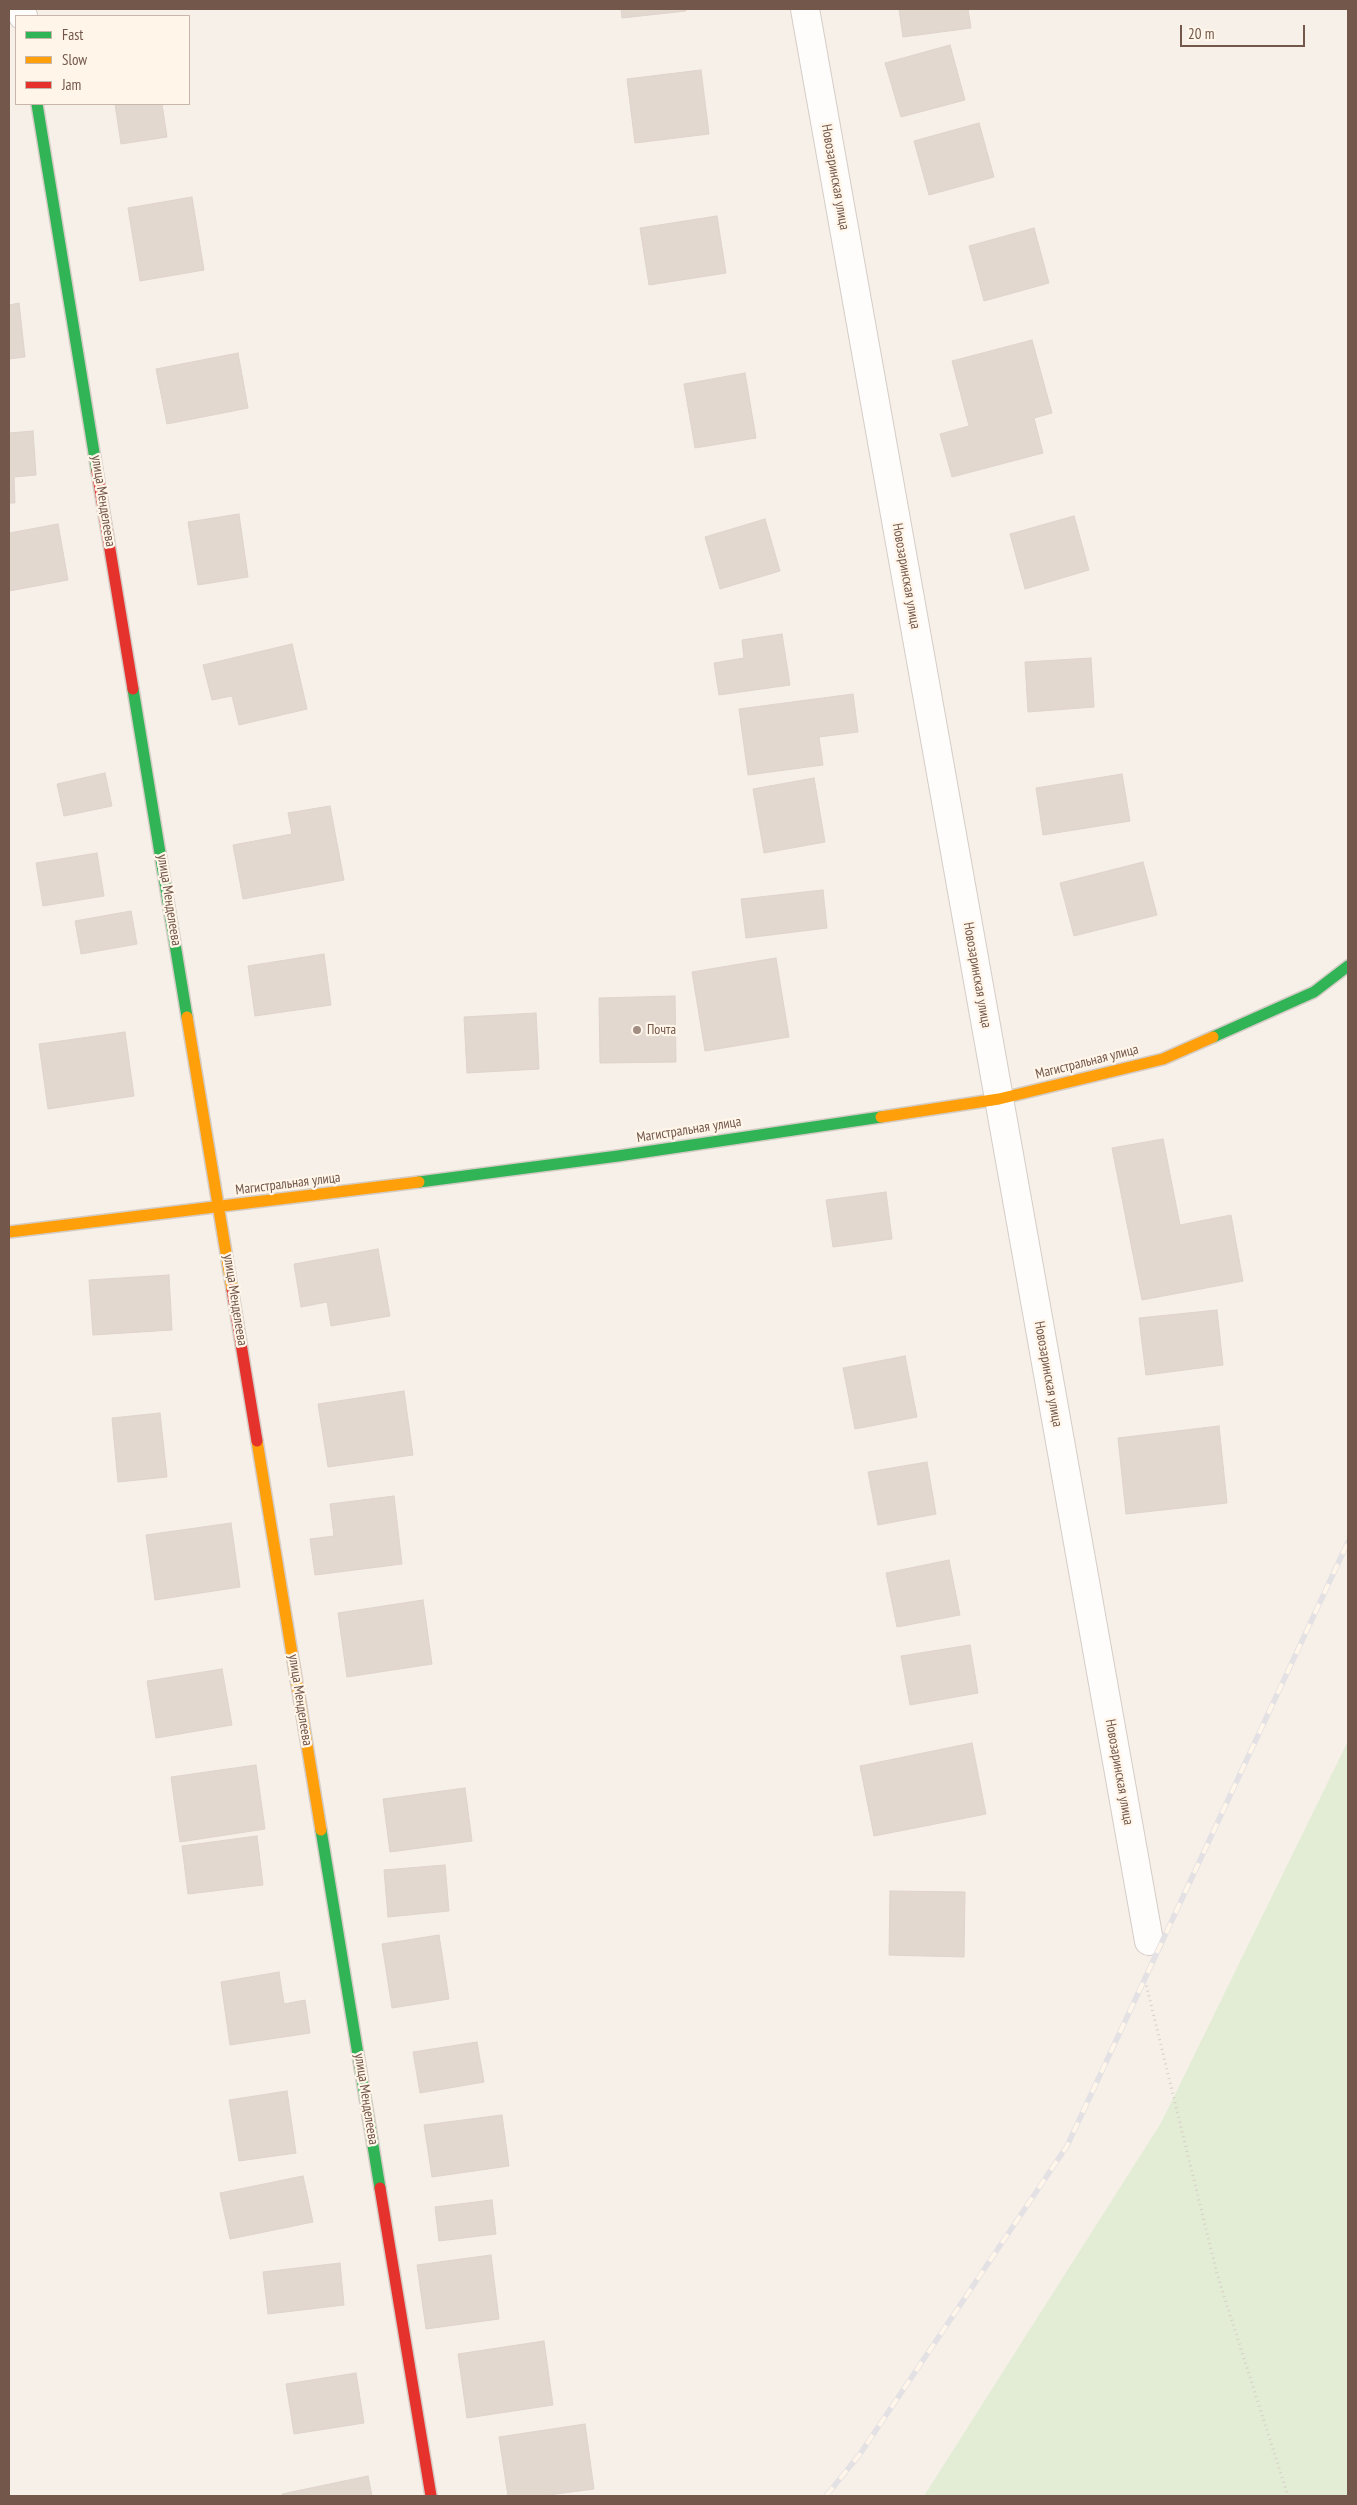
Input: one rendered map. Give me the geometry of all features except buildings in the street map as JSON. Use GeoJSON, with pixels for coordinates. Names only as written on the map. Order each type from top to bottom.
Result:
{"type":"FeatureCollection","features":[{"type":"Feature","properties":{"kind":"street","name":"Новозаринская улица"},"geometry":{"type":"LineString","coordinates":[[805,9],[1149,1941]]}},
{"type":"Feature","properties":{"kind":"street","name":"улица Менделеева"},"geometry":{"type":"LineString","coordinates":[[37,105],[431,2496]]}},
{"type":"Feature","properties":{"kind":"street","name":"Магистральная улица"},"geometry":{"type":"LineString","coordinates":[[9,1232],[220,1208],[618,1156],[999,1099],[1163,1059],[1314,992],[1348,966]]}},
{"type":"Feature","properties":{"kind":"path"},"geometry":{"type":"LineString","coordinates":[[1149,1941],[1144,1979],[1218,2274],[1288,2496]]}},
{"type":"Feature","properties":{"kind":"green space"},"geometry":{"type":"Polygon","coordinates":[[[1348,1741],[1348,2496],[924,2496],[1161,2123],[1348,1741]]]}},
{"type":"Feature","properties":{"kind":"railway"},"geometry":{"type":"LineString","coordinates":[[826,2496],[860,2454],[1067,2146],[1348,1542]]}},
{"type":"Feature","properties":{"kind":"traffic: fast"},"geometry":{"type":"LineString","coordinates":[[37,105],[97,471]]}},
{"type":"Feature","properties":{"kind":"traffic: fast"},"geometry":{"type":"LineString","coordinates":[[133,689],[187,1017]]}},
{"type":"Feature","properties":{"kind":"traffic: fast"},"geometry":{"type":"LineString","coordinates":[[1213,1037],[1314,992],[1348,966]]}},
{"type":"Feature","properties":{"kind":"traffic: fast"},"geometry":{"type":"LineString","coordinates":[[419,1182],[618,1156],[881,1117]]}},
{"type":"Feature","properties":{"kind":"traffic: fast"},"geometry":{"type":"LineString","coordinates":[[321,1830],[380,2188]]}},
{"type":"Feature","properties":{"kind":"traffic: slow"},"geometry":{"type":"LineString","coordinates":[[187,1017],[232,1289]]}},
{"type":"Feature","properties":{"kind":"traffic: slow"},"geometry":{"type":"LineString","coordinates":[[881,1117],[999,1099],[1163,1059],[1213,1037]]}},
{"type":"Feature","properties":{"kind":"traffic: slow"},"geometry":{"type":"LineString","coordinates":[[9,1232],[419,1182]]}},
{"type":"Feature","properties":{"kind":"traffic: slow"},"geometry":{"type":"LineString","coordinates":[[257,1441],[321,1830]]}},
{"type":"Feature","properties":{"kind":"traffic: jam"},"geometry":{"type":"LineString","coordinates":[[97,471],[133,689]]}},
{"type":"Feature","properties":{"kind":"traffic: jam"},"geometry":{"type":"LineString","coordinates":[[232,1289],[257,1441]]}},
{"type":"Feature","properties":{"kind":"traffic: jam"},"geometry":{"type":"LineString","coordinates":[[380,2188],[431,2496]]}},
{"type":"Feature","properties":{"kind":"place","name":"Почта"},"geometry":{"type":"Point","coordinates":[637,1030]}}]}
